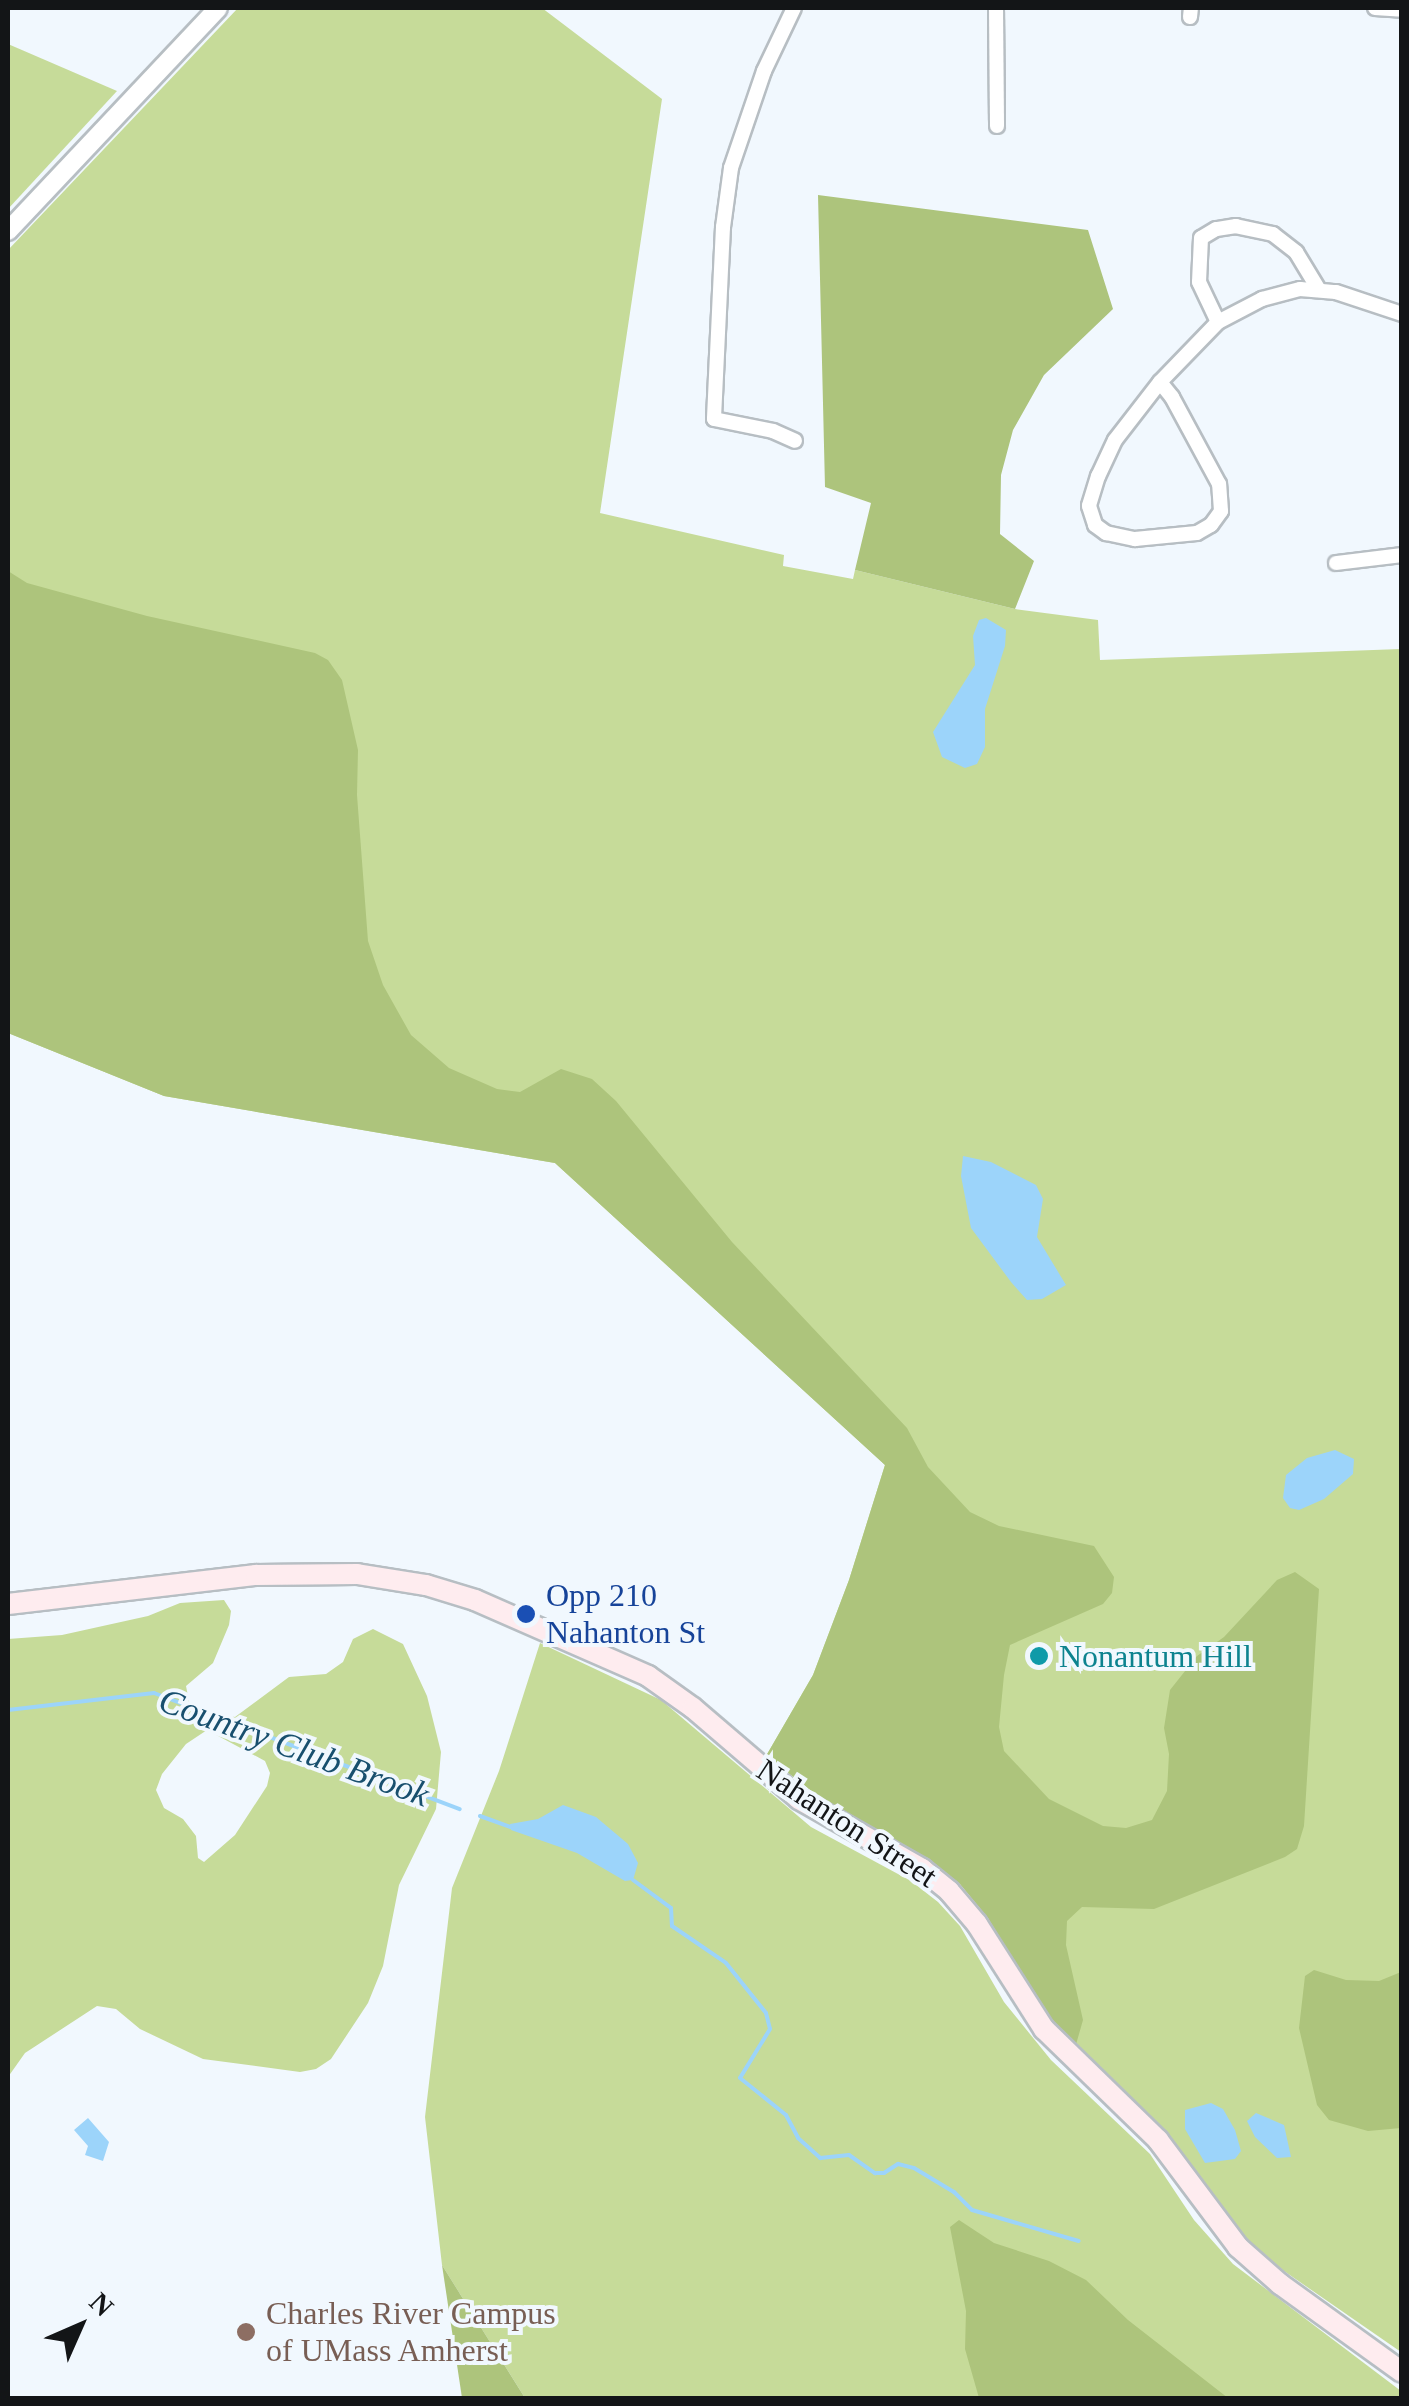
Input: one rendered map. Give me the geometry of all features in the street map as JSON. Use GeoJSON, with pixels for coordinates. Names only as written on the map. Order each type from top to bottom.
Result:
{"type":"FeatureCollection","features":[{"type":"Feature","properties":{"kind":"main road","name":"Nahanton Street"},"geometry":{"type":"LineString","coordinates":[[8,1604],[270,1573],[319,1571],[381,1576],[475,1600],[648,1676],[685,1702],[799,1799],[922,1869],[955,1897],[1044,2029],[1158,2140],[1238,2247],[1280,2284],[1402,2372]]}},
{"type":"Feature","properties":{"kind":"street"},"geometry":{"type":"LineString","coordinates":[[8,231],[218,8]]}},
{"type":"Feature","properties":{"kind":"street"},"geometry":{"type":"LineString","coordinates":[[794,8],[764,71],[731,168],[723,226],[714,419],[776,432],[796,442]]}},
{"type":"Feature","properties":{"kind":"street"},"geometry":{"type":"LineString","coordinates":[[996,8],[997,126]]}},
{"type":"Feature","properties":{"kind":"street"},"geometry":{"type":"LineString","coordinates":[[1376,8],[1402,10]]}},
{"type":"Feature","properties":{"kind":"street"},"geometry":{"type":"LineString","coordinates":[[1218,322],[1199,282],[1198,253],[1201,238],[1216,228],[1236,226],[1273,234],[1296,252],[1319,290]]}},
{"type":"Feature","properties":{"kind":"street"},"geometry":{"type":"LineString","coordinates":[[1160,382],[1172,396],[1218,484],[1221,510],[1211,524],[1197,533],[1134,539],[1106,533],[1095,525],[1089,506],[1115,440],[1160,382],[1194,341],[1218,322],[1262,298],[1300,289],[1319,290],[1402,314]]}},
{"type":"Feature","properties":{"kind":"street"},"geometry":{"type":"LineString","coordinates":[[1336,563],[1402,556]]}},
{"type":"Feature","properties":{"kind":"green space"},"geometry":{"type":"Polygon","coordinates":[[[238,8],[542,8],[662,99],[600,513],[784,555],[783,566],[853,579],[855,570],[1015,609],[1098,620],[1100,660],[1401,649],[1401,2352],[1284,2271],[1247,2239],[1166,2133],[1053,2023],[988,1918],[960,1884],[925,1858],[830,1805],[766,1756],[813,1675],[849,1580],[885,1465],[555,1163],[164,1096],[8,1033],[8,250],[238,8]]]}},
{"type":"Feature","properties":{"kind":"green space"},"geometry":{"type":"Polygon","coordinates":[[[8,44],[117,91],[8,209],[8,44]]]}},
{"type":"Feature","properties":{"kind":"green space"},"geometry":{"type":"Polygon","coordinates":[[[818,195],[1088,230],[1113,309],[1044,375],[1013,430],[1001,475],[1000,534],[1034,561],[1015,609],[855,570],[871,503],[825,487],[818,195]]]}},
{"type":"Feature","properties":{"kind":"green space"},"geometry":{"type":"Polygon","coordinates":[[[8,571],[27,583],[147,616],[315,653],[328,660],[342,680],[358,750],[357,795],[368,941],[383,985],[411,1035],[449,1068],[497,1089],[520,1092],[561,1069],[592,1079],[616,1101],[732,1242],[907,1428],[928,1467],[970,1512],[999,1526],[1094,1546],[1114,1577],[1112,1593],[1103,1604],[1010,1645],[1004,1675],[999,1727],[1004,1751],[1049,1799],[1103,1826],[1126,1828],[1152,1820],[1167,1791],[1169,1754],[1164,1728],[1170,1690],[1197,1656],[1224,1637],[1277,1580],[1295,1572],[1319,1589],[1304,1826],[1297,1849],[1154,1909],[1082,1907],[1067,1921],[1066,1945],[1083,2020],[1075,2048],[1042,2010],[988,1918],[960,1884],[925,1858],[830,1805],[766,1756],[813,1675],[849,1580],[885,1465],[555,1163],[164,1096],[8,1033],[8,571]]]}},
{"type":"Feature","properties":{"kind":"green space"},"geometry":{"type":"Polygon","coordinates":[[[224,1600],[231,1611],[213,1663],[186,1686],[191,1711],[235,1717],[289,1677],[326,1674],[343,1662],[353,1639],[373,1629],[403,1644],[427,1696],[441,1752],[436,1809],[399,1885],[383,1966],[368,2003],[331,2059],[316,2069],[300,2072],[203,2059],[140,2029],[116,2009],[97,2006],[25,2053],[8,2077],[8,1639],[62,1635],[148,1616],[180,1603],[224,1600]],[[207,1730],[186,1744],[162,1774],[156,1790],[164,1808],[183,1819],[196,1836],[198,1858],[204,1862],[235,1835],[267,1786],[270,1773],[265,1761],[207,1730]]]}},
{"type":"Feature","properties":{"kind":"green space"},"geometry":{"type":"Polygon","coordinates":[[[540,1643],[661,1700],[811,1827],[911,1881],[938,1902],[960,1926],[1004,2002],[1051,2060],[1150,2154],[1194,2220],[1233,2264],[1401,2391],[1401,2398],[525,2398],[442,2265],[425,2117],[452,1888],[499,1771],[540,1643]]]}},
{"type":"Feature","properties":{"kind":"green space"},"geometry":{"type":"Polygon","coordinates":[[[1314,1970],[1346,1980],[1379,1981],[1401,1972],[1401,2128],[1368,2131],[1329,2120],[1317,2105],[1299,2028],[1305,1976],[1314,1970]]]}},
{"type":"Feature","properties":{"kind":"green space"},"geometry":{"type":"Polygon","coordinates":[[[959,2220],[994,2243],[1049,2261],[1086,2280],[1128,2320],[1228,2398],[979,2398],[965,2349],[966,2311],[950,2227],[959,2220]]]}},
{"type":"Feature","properties":{"kind":"green space"},"geometry":{"type":"Polygon","coordinates":[[[442,2265],[525,2398],[462,2398],[442,2265]]]}},
{"type":"Feature","properties":{"kind":"water"},"geometry":{"type":"Polygon","coordinates":[[[986,618],[1006,630],[1005,646],[985,709],[985,747],[977,764],[965,768],[942,757],[933,732],[975,665],[973,636],[979,620],[986,618]]]}},
{"type":"Feature","properties":{"kind":"water"},"geometry":{"type":"Polygon","coordinates":[[[963,1156],[991,1162],[1036,1185],[1043,1199],[1037,1237],[1066,1285],[1042,1299],[1027,1300],[1011,1282],[971,1228],[961,1176],[963,1156]]]}},
{"type":"Feature","properties":{"kind":"water"},"geometry":{"type":"Polygon","coordinates":[[[1335,1450],[1354,1459],[1353,1474],[1324,1499],[1299,1510],[1290,1508],[1283,1498],[1286,1475],[1307,1458],[1335,1450]]]}},
{"type":"Feature","properties":{"kind":"water"},"geometry":{"type":"Polygon","coordinates":[[[563,1805],[596,1817],[628,1844],[638,1863],[633,1880],[625,1881],[577,1853],[511,1830],[510,1824],[538,1819],[563,1805]]]}},
{"type":"Feature","properties":{"kind":"water"},"geometry":{"type":"Polygon","coordinates":[[[1211,2103],[1223,2109],[1235,2130],[1241,2151],[1235,2159],[1205,2163],[1185,2129],[1185,2110],[1211,2103]]]}},
{"type":"Feature","properties":{"kind":"water"},"geometry":{"type":"Polygon","coordinates":[[[1256,2113],[1284,2125],[1291,2157],[1277,2158],[1255,2137],[1247,2121],[1256,2113]]]}},
{"type":"Feature","properties":{"kind":"water"},"geometry":{"type":"Polygon","coordinates":[[[88,2118],[109,2142],[103,2161],[85,2155],[88,2146],[74,2130],[88,2118]]]}},
{"type":"Feature","properties":{"kind":"waterway","name":"Country Club Brook"},"geometry":{"type":"LineString","coordinates":[[8,1710],[154,1693],[460,1809]]}},
{"type":"Feature","properties":{"kind":"waterway","name":"Country Club Brook"},"geometry":{"type":"LineString","coordinates":[[480,1816],[510,1827]]}},
{"type":"Feature","properties":{"kind":"waterway","name":"Country Club Brook"},"geometry":{"type":"LineString","coordinates":[[633,1880],[671,1908],[672,1926],[726,1963],[766,2013],[770,2029],[740,2078],[786,2115],[798,2138],[820,2158],[849,2155],[875,2173],[884,2173],[898,2164],[914,2168],[954,2192],[972,2210],[1079,2241]]}},
{"type":"Feature","properties":{"kind":"place","name":"Opp 210 Nahanton St"},"geometry":{"type":"Point","coordinates":[526,1614]}},
{"type":"Feature","properties":{"kind":"place","name":"Nonantum Hill"},"geometry":{"type":"Point","coordinates":[1039,1656]}},
{"type":"Feature","properties":{"kind":"place","name":"Charles River Campus of UMass Amherst"},"geometry":{"type":"Point","coordinates":[246,2332]}}]}
